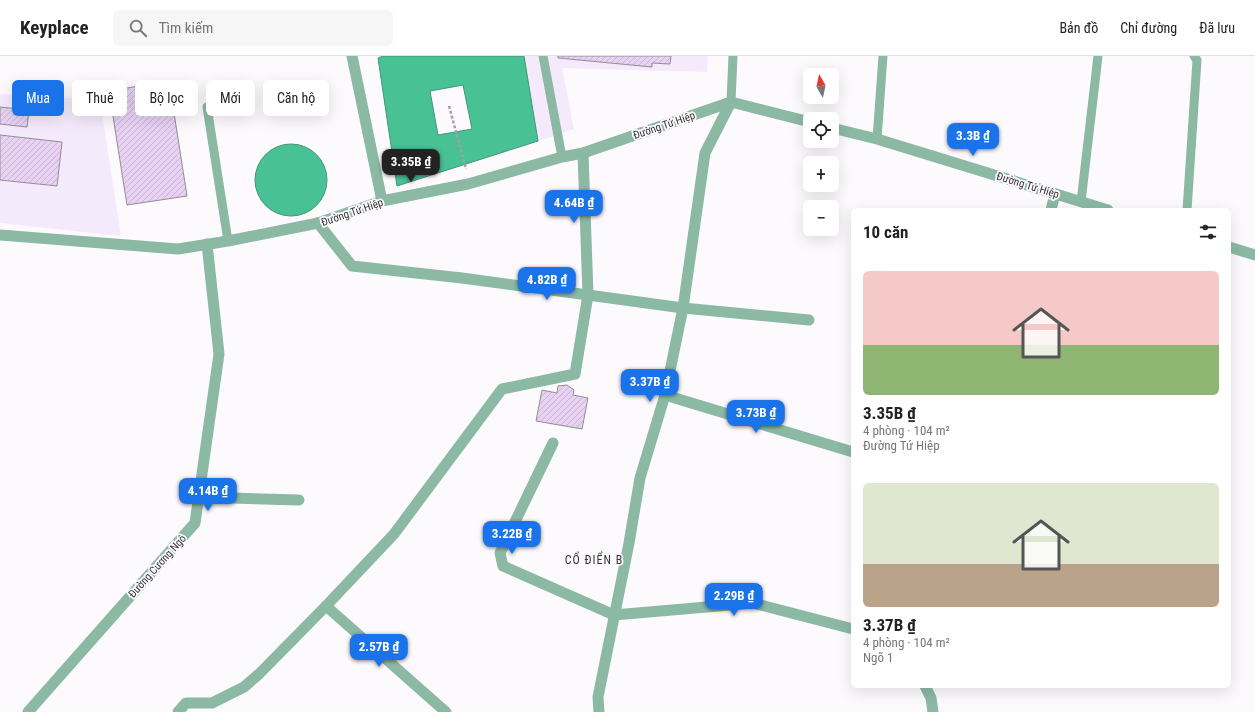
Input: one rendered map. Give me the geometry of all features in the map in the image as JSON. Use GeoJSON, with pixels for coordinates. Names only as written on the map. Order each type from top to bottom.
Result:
{"type":"FeatureCollection","features":[{"type":"Feature","properties":{"kind":"street"},"geometry":{"type":"LineString","coordinates":[[352,56],[382,201]]}},
{"type":"Feature","properties":{"kind":"street"},"geometry":{"type":"LineString","coordinates":[[599,712],[598,697],[640,478],[665,394],[683,308],[705,153],[731,102],[803,120]]}},
{"type":"Feature","properties":{"kind":"street","name":"Đường Tứ Hiệp"},"geometry":{"type":"LineString","coordinates":[[0,235],[178,250],[228,241],[318,223],[382,201],[468,184],[583,153],[731,102]]}},
{"type":"Feature","properties":{"kind":"street","name":"Đường Tứ Hiệp"},"geometry":{"type":"LineString","coordinates":[[839,130],[877,139],[1101,208]]}},
{"type":"Feature","properties":{"kind":"street"},"geometry":{"type":"LineString","coordinates":[[178,712],[186,703],[212,703],[244,687],[326,606],[394,534],[502,388],[575,374],[588,295],[583,153]]}},
{"type":"Feature","properties":{"kind":"street"},"geometry":{"type":"LineString","coordinates":[[1052,208],[1055,194]]}},
{"type":"Feature","properties":{"kind":"street"},"geometry":{"type":"LineString","coordinates":[[318,223],[352,266],[462,278],[683,308],[809,320]]}},
{"type":"Feature","properties":{"kind":"street","name":"Đường Cương Ngô"},"geometry":{"type":"LineString","coordinates":[[28,712],[195,523],[219,354],[207,244]]}},
{"type":"Feature","properties":{"kind":"street"},"geometry":{"type":"LineString","coordinates":[[1231,248],[1255,255]]}},
{"type":"Feature","properties":{"kind":"street"},"geometry":{"type":"LineString","coordinates":[[665,394],[851,451]]}},
{"type":"Feature","properties":{"kind":"street"},"geometry":{"type":"LineString","coordinates":[[553,443],[500,553],[503,566],[614,615],[753,603],[851,628]]}},
{"type":"Feature","properties":{"kind":"street"},"geometry":{"type":"LineString","coordinates":[[199,496],[299,500]]}},
{"type":"Feature","properties":{"kind":"street"},"geometry":{"type":"LineString","coordinates":[[326,606],[446,712]]}},
{"type":"Feature","properties":{"kind":"street"},"geometry":{"type":"LineString","coordinates":[[926,688],[931,698],[934,712]]}},
{"type":"Feature","properties":{"kind":"lane"},"geometry":{"type":"LineString","coordinates":[[542,56],[562,158]]}},
{"type":"Feature","properties":{"kind":"lane"},"geometry":{"type":"LineString","coordinates":[[731,102],[733,56]]}},
{"type":"Feature","properties":{"kind":"lane"},"geometry":{"type":"LineString","coordinates":[[877,139],[883,56]]}},
{"type":"Feature","properties":{"kind":"lane"},"geometry":{"type":"LineString","coordinates":[[1081,202],[1098,56]]}},
{"type":"Feature","properties":{"kind":"lane"},"geometry":{"type":"LineString","coordinates":[[1187,208],[1197,60],[1194,56]]}},
{"type":"Feature","properties":{"kind":"lane"},"geometry":{"type":"LineString","coordinates":[[209,116],[228,241]]}},
{"type":"Feature","properties":{"kind":"path"},"geometry":{"type":"LineString","coordinates":[[449,106],[466,169]]}},
{"type":"Feature","properties":{"kind":"shaded area"},"geometry":{"type":"Polygon","coordinates":[[[383,56],[524,56],[538,141],[397,186],[378,58],[383,56]],[[463,85],[430,91],[438,135],[472,129],[463,85]]]}},
{"type":"Feature","properties":{"kind":"shaded area"},"geometry":{"type":"Polygon","coordinates":[[[524,56],[708,56],[707,72],[562,68],[574,129],[538,141],[524,56]]]}},
{"type":"Feature","properties":{"kind":"shaded area"},"geometry":{"type":"Polygon","coordinates":[[[0,94],[12,95],[12,116],[64,116],[64,98],[72,98],[72,116],[102,116],[121,236],[0,223],[0,94]]]}},
{"type":"Feature","properties":{"kind":"shaded area"},"geometry":{"type":"Polygon","coordinates":[[[284,144],[298,144],[305,146],[317,154],[325,166],[327,180],[325,194],[317,206],[305,214],[298,216],[284,216],[277,214],[265,206],[257,194],[255,187],[255,173],[257,166],[265,154],[277,146],[284,144]]]}},
{"type":"Feature","properties":{"kind":"building"},"geometry":{"type":"Polygon","coordinates":[[[558,56],[671,56],[670,64],[652,63],[652,67],[558,58],[558,56]]]}},
{"type":"Feature","properties":{"kind":"building"},"geometry":{"type":"Polygon","coordinates":[[[135,87],[135,116],[174,116],[187,196],[127,205],[113,116],[127,116],[127,88],[135,87]]]}},
{"type":"Feature","properties":{"kind":"building"},"geometry":{"type":"Polygon","coordinates":[[[0,107],[12,108],[12,116],[28,116],[27,127],[0,124],[0,107]]]}},
{"type":"Feature","properties":{"kind":"building"},"geometry":{"type":"Polygon","coordinates":[[[0,135],[62,142],[57,186],[0,180],[0,135]]]}},
{"type":"Feature","properties":{"kind":"building"},"geometry":{"type":"Polygon","coordinates":[[[567,385],[574,390],[573,395],[588,398],[582,429],[536,421],[542,390],[557,393],[558,386],[567,385]]]}},
{"type":"Feature","properties":{"kind":"district","name":"CỔ ĐIỂN B"},"geometry":{"type":"Point","coordinates":[594,560]}}]}
